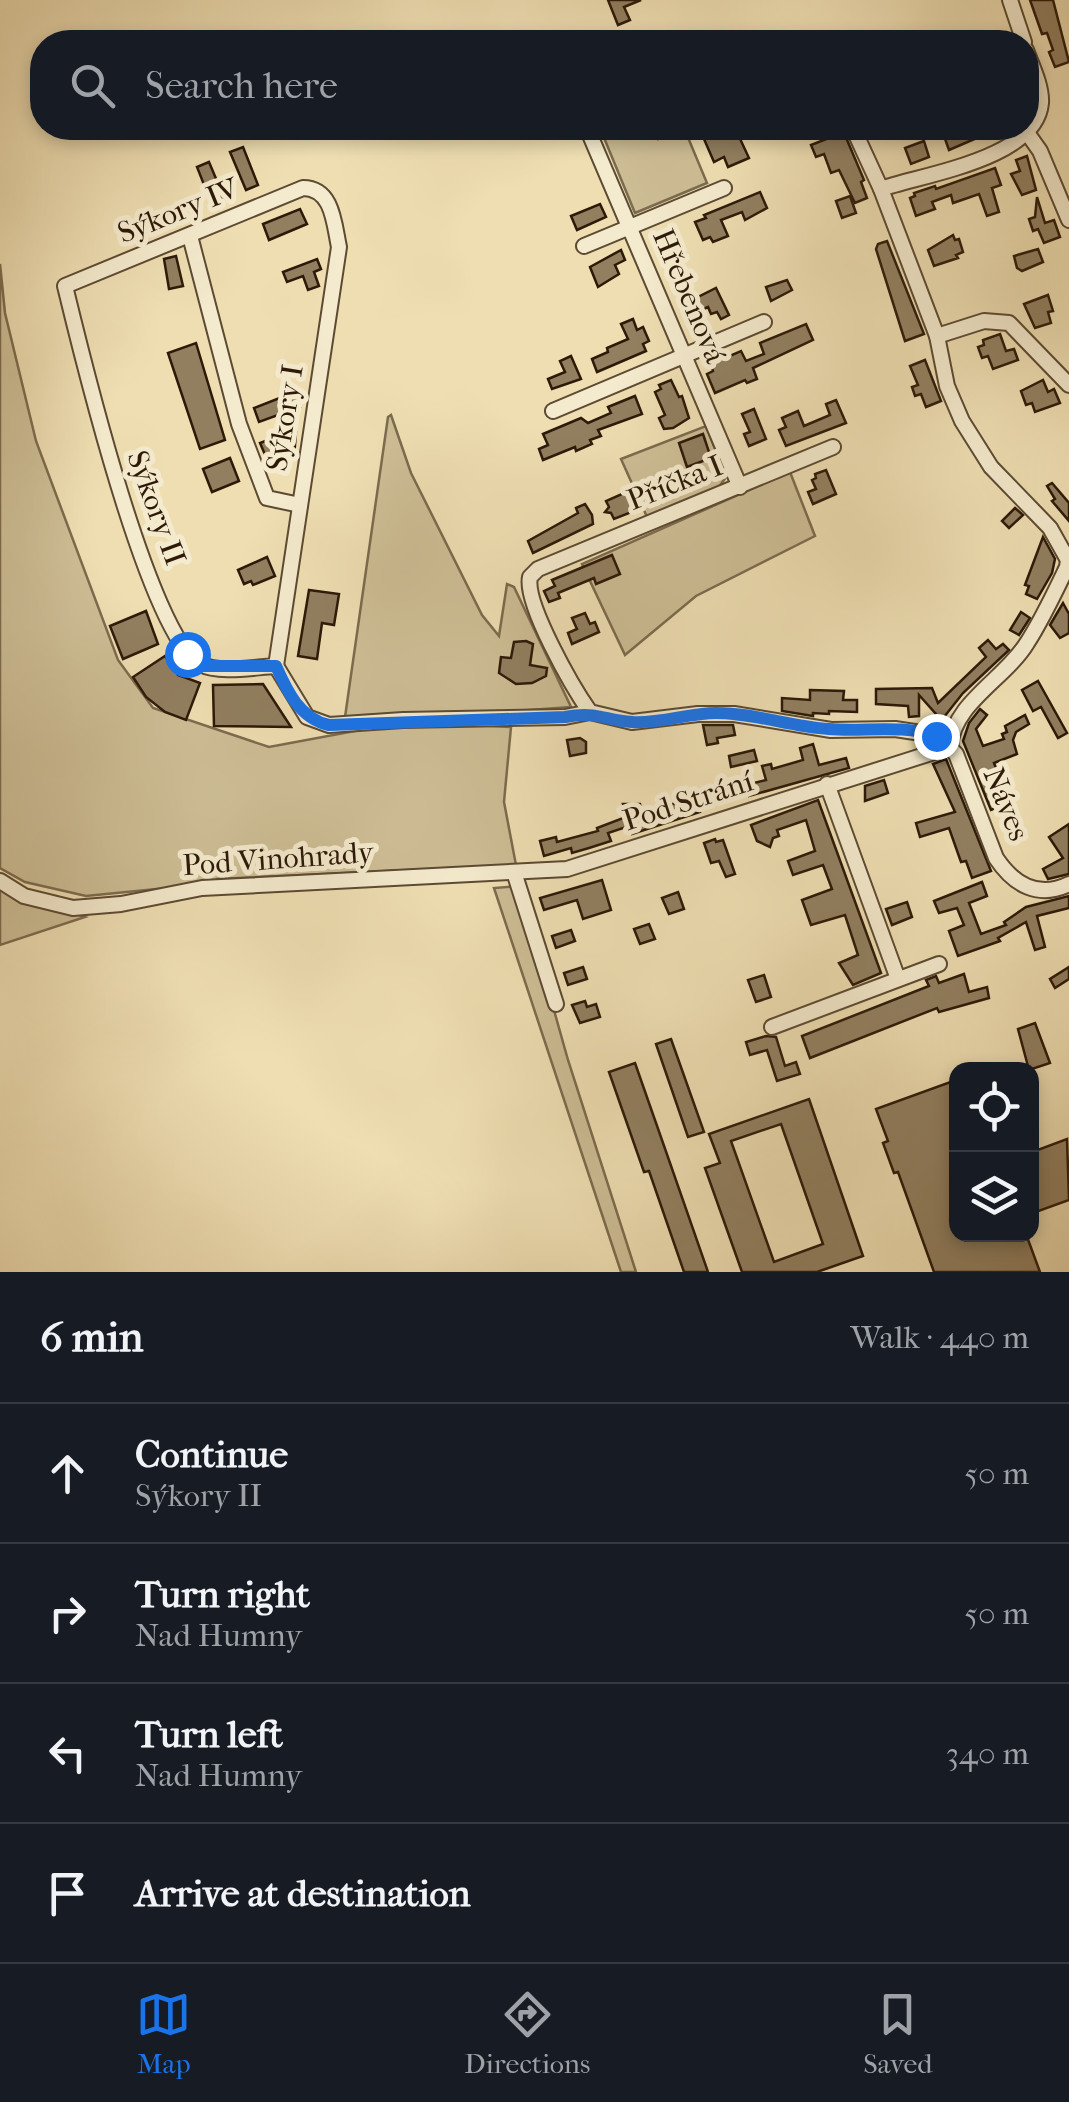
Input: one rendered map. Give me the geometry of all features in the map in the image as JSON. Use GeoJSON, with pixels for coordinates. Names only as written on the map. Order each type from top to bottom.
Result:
{"type":"FeatureCollection","features":[{"type":"Feature","properties":{"kind":"street"},"geometry":{"type":"LineString","coordinates":[[1010,0],[1020,30]]}},
{"type":"Feature","properties":{"kind":"street","name":"Hřebenová"},"geometry":{"type":"LineString","coordinates":[[592,140],[740,487]]}},
{"type":"Feature","properties":{"kind":"street"},"geometry":{"type":"LineString","coordinates":[[276,666],[307,717],[329,725],[565,717],[590,712],[632,722],[716,713],[831,730],[894,729],[928,734],[950,748],[954,728],[966,709],[1010,666],[1027,643],[1069,560],[1050,528],[1002,480],[980,451],[946,386],[937,336],[859,140]]}},
{"type":"Feature","properties":{"kind":"street"},"geometry":{"type":"LineString","coordinates":[[881,189],[970,163],[1016,140]]}},
{"type":"Feature","properties":{"kind":"street"},"geometry":{"type":"LineString","coordinates":[[1032,140],[1069,220]]}},
{"type":"Feature","properties":{"kind":"street","name":"Sýkory IV"},"geometry":{"type":"LineString","coordinates":[[65,286],[302,188],[311,188]]}},
{"type":"Feature","properties":{"kind":"street","name":"Sýkory I"},"geometry":{"type":"LineString","coordinates":[[276,666],[339,247],[329,204],[323,194],[311,188]]}},
{"type":"Feature","properties":{"kind":"street"},"geometry":{"type":"LineString","coordinates":[[584,246],[724,188]]}},
{"type":"Feature","properties":{"kind":"street"},"geometry":{"type":"LineString","coordinates":[[190,236],[239,424],[266,498],[300,505]]}},
{"type":"Feature","properties":{"kind":"street","name":"Sýkory II"},"geometry":{"type":"LineString","coordinates":[[65,286],[108,460],[161,601],[187,654],[203,666],[276,666]]}},
{"type":"Feature","properties":{"kind":"street"},"geometry":{"type":"LineString","coordinates":[[937,336],[984,321],[1009,323],[1069,384]]}},
{"type":"Feature","properties":{"kind":"street"},"geometry":{"type":"LineString","coordinates":[[553,411],[764,322]]}},
{"type":"Feature","properties":{"kind":"street","name":"Příčka I"},"geometry":{"type":"LineString","coordinates":[[590,712],[529,597],[530,577],[538,569],[833,447]]}},
{"type":"Feature","properties":{"kind":"street","name":"Pod Strání"},"geometry":{"type":"LineString","coordinates":[[567,870],[826,784],[950,748]]}},
{"type":"Feature","properties":{"kind":"street","name":"Náves"},"geometry":{"type":"LineString","coordinates":[[950,748],[956,754],[1004,870],[1020,884],[1038,892],[1069,884]]}},
{"type":"Feature","properties":{"kind":"street"},"geometry":{"type":"LineString","coordinates":[[826,784],[898,979]]}},
{"type":"Feature","properties":{"kind":"street","name":"Pod Vinohrady"},"geometry":{"type":"LineString","coordinates":[[0,881],[24,896],[73,908],[121,904],[202,888],[567,870]]}},
{"type":"Feature","properties":{"kind":"street"},"geometry":{"type":"LineString","coordinates":[[514,872],[543,978],[556,1004]]}},
{"type":"Feature","properties":{"kind":"street"},"geometry":{"type":"LineString","coordinates":[[772,1026],[940,964]]}},
{"type":"Feature","properties":{"kind":"shaded area"},"geometry":{"type":"Polygon","coordinates":[[[605,140],[689,140],[707,183],[635,213],[605,140]]]}},
{"type":"Feature","properties":{"kind":"shaded area"},"geometry":{"type":"Polygon","coordinates":[[[0,264],[5,313],[36,441],[118,660],[153,708],[269,747],[371,728],[458,724],[511,727],[504,802],[516,865],[217,879],[217,883],[86,896],[25,882],[0,868],[0,264]]]}},
{"type":"Feature","properties":{"kind":"shaded area"},"geometry":{"type":"Polygon","coordinates":[[[391,415],[411,473],[482,615],[499,636],[507,584],[514,587],[571,707],[345,717],[391,415]]]}},
{"type":"Feature","properties":{"kind":"shaded area"},"geometry":{"type":"Polygon","coordinates":[[[706,426],[726,477],[719,487],[647,517],[621,459],[706,426]]]}},
{"type":"Feature","properties":{"kind":"shaded area"},"geometry":{"type":"Polygon","coordinates":[[[790,472],[815,536],[696,596],[625,655],[582,564],[790,472]]]}},
{"type":"Feature","properties":{"kind":"shaded area"},"geometry":{"type":"Polygon","coordinates":[[[519,886],[568,1060],[636,1272],[621,1272],[494,888],[519,886]]]}},
{"type":"Feature","properties":{"kind":"shaded area"},"geometry":{"type":"Polygon","coordinates":[[[0,888],[85,917],[0,945],[0,888]]]}},
{"type":"Feature","properties":{"kind":"building"},"geometry":{"type":"Polygon","coordinates":[[[608,0],[641,0],[624,7],[630,20],[618,25],[608,0]]]}},
{"type":"Feature","properties":{"kind":"building"},"geometry":{"type":"Polygon","coordinates":[[[1030,0],[1053,0],[1069,62],[1055,67],[1047,33],[1042,34],[1030,0]]]}},
{"type":"Feature","properties":{"kind":"building"},"geometry":{"type":"Polygon","coordinates":[[[704,140],[741,140],[749,158],[728,167],[724,157],[714,162],[704,140]]]}},
{"type":"Feature","properties":{"kind":"building"},"geometry":{"type":"Polygon","coordinates":[[[824,140],[847,140],[864,180],[861,182],[867,198],[855,203],[839,170],[831,173],[824,154],[816,157],[811,145],[824,140]]]}},
{"type":"Feature","properties":{"kind":"building"},"geometry":{"type":"Polygon","coordinates":[[[945,140],[972,140],[949,150],[945,140]]]}},
{"type":"Feature","properties":{"kind":"building"},"geometry":{"type":"Polygon","coordinates":[[[924,141],[929,157],[911,164],[905,148],[924,141]]]}},
{"type":"Feature","properties":{"kind":"building"},"geometry":{"type":"Polygon","coordinates":[[[243,147],[258,185],[246,190],[230,152],[243,147]]]}},
{"type":"Feature","properties":{"kind":"building"},"geometry":{"type":"Polygon","coordinates":[[[1027,156],[1036,190],[1022,195],[1011,174],[1020,171],[1016,160],[1027,156]]]}},
{"type":"Feature","properties":{"kind":"building"},"geometry":{"type":"Polygon","coordinates":[[[209,162],[225,200],[212,205],[197,167],[209,162]]]}},
{"type":"Feature","properties":{"kind":"building"},"geometry":{"type":"Polygon","coordinates":[[[995,168],[1001,185],[992,188],[999,212],[987,216],[979,194],[953,203],[951,195],[932,202],[935,209],[916,216],[910,198],[914,193],[995,168]]]}},
{"type":"Feature","properties":{"kind":"building"},"geometry":{"type":"Polygon","coordinates":[[[760,192],[767,208],[745,220],[742,212],[721,220],[728,236],[713,242],[710,237],[703,240],[695,222],[760,192]]]}},
{"type":"Feature","properties":{"kind":"building"},"geometry":{"type":"Polygon","coordinates":[[[850,196],[856,213],[842,218],[836,201],[850,196]]]}},
{"type":"Feature","properties":{"kind":"building"},"geometry":{"type":"Polygon","coordinates":[[[1037,197],[1045,223],[1054,220],[1060,237],[1044,243],[1029,219],[1035,217],[1037,197]]]}},
{"type":"Feature","properties":{"kind":"building"},"geometry":{"type":"Polygon","coordinates":[[[600,204],[606,217],[577,230],[571,216],[600,204]]]}},
{"type":"Feature","properties":{"kind":"building"},"geometry":{"type":"Polygon","coordinates":[[[300,209],[307,224],[269,240],[263,224],[300,209]]]}},
{"type":"Feature","properties":{"kind":"building"},"geometry":{"type":"Polygon","coordinates":[[[674,228],[685,252],[659,257],[652,240],[674,228]]]}},
{"type":"Feature","properties":{"kind":"building"},"geometry":{"type":"Polygon","coordinates":[[[953,235],[955,240],[959,239],[963,252],[956,255],[958,258],[934,266],[928,250],[953,235]]]}},
{"type":"Feature","properties":{"kind":"building"},"geometry":{"type":"Polygon","coordinates":[[[887,241],[924,334],[905,341],[876,249],[887,241]]]}},
{"type":"Feature","properties":{"kind":"building"},"geometry":{"type":"Polygon","coordinates":[[[1038,249],[1043,262],[1022,271],[1017,268],[1014,256],[1038,249]]]}},
{"type":"Feature","properties":{"kind":"building"},"geometry":{"type":"Polygon","coordinates":[[[621,250],[625,260],[615,265],[619,274],[598,287],[590,267],[621,250]]]}},
{"type":"Feature","properties":{"kind":"building"},"geometry":{"type":"Polygon","coordinates":[[[176,256],[183,286],[169,289],[164,259],[176,256]]]}},
{"type":"Feature","properties":{"kind":"building"},"geometry":{"type":"Polygon","coordinates":[[[317,259],[321,269],[314,272],[319,286],[308,290],[303,276],[287,282],[283,272],[317,259]]]}},
{"type":"Feature","properties":{"kind":"building"},"geometry":{"type":"Polygon","coordinates":[[[787,280],[792,290],[771,301],[766,287],[787,280]]]}},
{"type":"Feature","properties":{"kind":"building"},"geometry":{"type":"Polygon","coordinates":[[[716,288],[729,315],[721,319],[717,312],[711,314],[708,307],[693,314],[688,302],[716,288]]]}},
{"type":"Feature","properties":{"kind":"building"},"geometry":{"type":"Polygon","coordinates":[[[1048,295],[1053,311],[1048,312],[1051,323],[1035,328],[1024,304],[1048,295]]]}},
{"type":"Feature","properties":{"kind":"building"},"geometry":{"type":"Polygon","coordinates":[[[633,319],[637,330],[643,327],[649,341],[643,344],[646,351],[597,372],[592,359],[628,339],[621,324],[633,319]]]}},
{"type":"Feature","properties":{"kind":"building"},"geometry":{"type":"Polygon","coordinates":[[[806,324],[813,340],[753,368],[757,379],[715,393],[707,374],[713,371],[711,364],[741,351],[746,361],[764,354],[760,343],[806,324]]]}},
{"type":"Feature","properties":{"kind":"building"},"geometry":{"type":"Polygon","coordinates":[[[1000,334],[1006,351],[1014,349],[1018,360],[993,369],[988,356],[982,358],[978,347],[984,345],[983,340],[1000,334]]]}},
{"type":"Feature","properties":{"kind":"building"},"geometry":{"type":"Polygon","coordinates":[[[196,343],[225,440],[200,449],[168,353],[196,343]]]}},
{"type":"Feature","properties":{"kind":"building"},"geometry":{"type":"Polygon","coordinates":[[[571,356],[581,379],[552,389],[548,379],[565,372],[560,361],[571,356]]]}},
{"type":"Feature","properties":{"kind":"building"},"geometry":{"type":"Polygon","coordinates":[[[925,360],[941,401],[926,407],[921,394],[915,396],[912,387],[918,385],[910,366],[925,360]]]}},
{"type":"Feature","properties":{"kind":"building"},"geometry":{"type":"Polygon","coordinates":[[[671,380],[679,397],[682,396],[689,418],[664,429],[659,418],[665,415],[655,392],[661,389],[659,385],[671,380]]]}},
{"type":"Feature","properties":{"kind":"building"},"geometry":{"type":"Polygon","coordinates":[[[1043,380],[1048,392],[1054,389],[1060,403],[1035,412],[1032,403],[1026,405],[1021,391],[1043,380]]]}},
{"type":"Feature","properties":{"kind":"building"},"geometry":{"type":"Polygon","coordinates":[[[295,392],[300,407],[259,422],[254,408],[295,392]]]}},
{"type":"Feature","properties":{"kind":"building"},"geometry":{"type":"Polygon","coordinates":[[[635,396],[642,414],[598,430],[601,436],[590,440],[592,444],[543,460],[539,449],[548,445],[543,434],[581,418],[588,423],[611,413],[608,407],[635,396]]]}},
{"type":"Feature","properties":{"kind":"building"},"geometry":{"type":"Polygon","coordinates":[[[836,400],[846,423],[786,446],[779,430],[786,427],[782,418],[798,411],[804,426],[830,415],[826,404],[836,400]]]}},
{"type":"Feature","properties":{"kind":"building"},"geometry":{"type":"Polygon","coordinates":[[[754,409],[766,439],[749,446],[744,434],[750,432],[742,414],[754,409]]]}},
{"type":"Feature","properties":{"kind":"building"},"geometry":{"type":"Polygon","coordinates":[[[296,432],[294,458],[276,465],[272,455],[266,457],[260,443],[296,432]]]}},
{"type":"Feature","properties":{"kind":"building"},"geometry":{"type":"Polygon","coordinates":[[[703,434],[711,458],[687,467],[679,443],[703,434]]]}},
{"type":"Feature","properties":{"kind":"building"},"geometry":{"type":"Polygon","coordinates":[[[230,458],[239,481],[212,492],[203,469],[230,458]]]}},
{"type":"Feature","properties":{"kind":"building"},"geometry":{"type":"Polygon","coordinates":[[[826,470],[836,494],[813,504],[808,492],[816,489],[812,480],[815,474],[826,470]]]}},
{"type":"Feature","properties":{"kind":"building"},"geometry":{"type":"Polygon","coordinates":[[[1052,483],[1069,503],[1069,521],[1052,501],[1055,499],[1047,486],[1052,483]]]}},
{"type":"Feature","properties":{"kind":"building"},"geometry":{"type":"Polygon","coordinates":[[[631,490],[639,509],[614,519],[605,512],[609,507],[606,501],[631,490]]]}},
{"type":"Feature","properties":{"kind":"building"},"geometry":{"type":"Polygon","coordinates":[[[585,504],[593,524],[533,553],[528,541],[578,513],[576,508],[585,504]]]}},
{"type":"Feature","properties":{"kind":"building"},"geometry":{"type":"Polygon","coordinates":[[[1015,508],[1023,515],[1009,528],[1002,521],[1015,508]]]}},
{"type":"Feature","properties":{"kind":"building"},"geometry":{"type":"Polygon","coordinates":[[[1043,537],[1055,559],[1052,573],[1037,599],[1026,594],[1029,586],[1025,585],[1043,537]]]}},
{"type":"Feature","properties":{"kind":"building"},"geometry":{"type":"Polygon","coordinates":[[[612,555],[620,574],[596,584],[594,578],[558,593],[560,598],[549,602],[544,591],[555,586],[552,580],[612,555]]]}},
{"type":"Feature","properties":{"kind":"building"},"geometry":{"type":"Polygon","coordinates":[[[267,557],[275,576],[253,585],[251,581],[244,584],[238,570],[267,557]]]}},
{"type":"Feature","properties":{"kind":"building"},"geometry":{"type":"Polygon","coordinates":[[[309,590],[339,594],[334,625],[322,623],[317,659],[298,656],[309,590]]]}},
{"type":"Feature","properties":{"kind":"building"},"geometry":{"type":"Polygon","coordinates":[[[1063,603],[1069,614],[1069,633],[1060,638],[1050,625],[1063,603]]]}},
{"type":"Feature","properties":{"kind":"building"},"geometry":{"type":"Polygon","coordinates":[[[146,611],[158,644],[123,659],[110,626],[146,611]]]}},
{"type":"Feature","properties":{"kind":"building"},"geometry":{"type":"Polygon","coordinates":[[[1021,612],[1030,618],[1019,635],[1010,630],[1021,612]]]}},
{"type":"Feature","properties":{"kind":"building"},"geometry":{"type":"Polygon","coordinates":[[[585,613],[599,632],[572,644],[568,633],[577,629],[572,618],[585,613]]]}},
{"type":"Feature","properties":{"kind":"building"},"geometry":{"type":"Polygon","coordinates":[[[988,640],[996,649],[1003,644],[1009,650],[963,693],[944,717],[945,724],[919,695],[919,716],[909,717],[908,706],[876,704],[876,689],[932,688],[938,703],[986,657],[979,648],[988,640]]]}},
{"type":"Feature","properties":{"kind":"building"},"geometry":{"type":"Polygon","coordinates":[[[514,642],[533,644],[530,665],[547,668],[546,676],[532,683],[516,684],[499,673],[501,657],[511,658],[514,642]]]}},
{"type":"Feature","properties":{"kind":"building"},"geometry":{"type":"Polygon","coordinates":[[[165,656],[178,675],[200,683],[186,720],[165,712],[146,697],[133,677],[165,656]]]}},
{"type":"Feature","properties":{"kind":"building"},"geometry":{"type":"Polygon","coordinates":[[[1038,681],[1067,733],[1058,738],[1041,707],[1033,711],[1022,690],[1038,681]]]}},
{"type":"Feature","properties":{"kind":"building"},"geometry":{"type":"Polygon","coordinates":[[[263,684],[291,727],[214,726],[213,685],[263,684]]]}},
{"type":"Feature","properties":{"kind":"building"},"geometry":{"type":"Polygon","coordinates":[[[810,690],[844,691],[843,700],[857,700],[857,712],[829,711],[813,716],[782,711],[782,698],[810,700],[810,690]]]}},
{"type":"Feature","properties":{"kind":"building"},"geometry":{"type":"Polygon","coordinates":[[[980,709],[987,715],[976,729],[983,746],[1004,739],[1005,726],[1025,715],[1029,724],[1016,732],[1013,740],[1017,754],[994,763],[1010,803],[991,810],[963,741],[969,723],[980,709]]]}},
{"type":"Feature","properties":{"kind":"building"},"geometry":{"type":"Polygon","coordinates":[[[703,725],[733,725],[735,735],[717,738],[718,743],[707,745],[703,725]]]}},
{"type":"Feature","properties":{"kind":"building"},"geometry":{"type":"Polygon","coordinates":[[[580,738],[586,742],[586,753],[570,756],[567,740],[580,738]]]}},
{"type":"Feature","properties":{"kind":"building"},"geometry":{"type":"Polygon","coordinates":[[[813,744],[819,765],[846,758],[849,768],[749,796],[746,785],[766,780],[762,766],[771,764],[772,769],[803,760],[800,748],[813,744]]]}},
{"type":"Feature","properties":{"kind":"building"},"geometry":{"type":"Polygon","coordinates":[[[754,750],[757,761],[731,767],[729,756],[754,750]]]}},
{"type":"Feature","properties":{"kind":"building"},"geometry":{"type":"Polygon","coordinates":[[[946,759],[991,871],[972,878],[966,861],[961,862],[949,828],[920,837],[916,823],[955,812],[933,764],[946,759]]]}},
{"type":"Feature","properties":{"kind":"building"},"geometry":{"type":"Polygon","coordinates":[[[884,780],[888,793],[865,801],[865,786],[884,780]]]}},
{"type":"Feature","properties":{"kind":"building"},"geometry":{"type":"Polygon","coordinates":[[[695,796],[700,812],[632,834],[629,826],[608,833],[611,841],[572,853],[571,848],[544,856],[540,841],[556,837],[557,842],[598,831],[597,828],[626,817],[623,804],[640,804],[641,809],[648,807],[650,812],[695,796]]]}},
{"type":"Feature","properties":{"kind":"building"},"geometry":{"type":"Polygon","coordinates":[[[818,800],[881,973],[853,985],[839,963],[858,955],[845,915],[811,925],[802,900],[832,889],[823,865],[793,875],[788,861],[815,851],[806,820],[777,830],[779,836],[773,838],[770,847],[757,841],[751,825],[818,800]]]}},
{"type":"Feature","properties":{"kind":"building"},"geometry":{"type":"Polygon","coordinates":[[[1069,824],[1069,874],[1048,879],[1043,869],[1063,858],[1049,837],[1069,824]]]}},
{"type":"Feature","properties":{"kind":"building"},"geometry":{"type":"Polygon","coordinates":[[[723,840],[735,874],[726,877],[719,861],[711,863],[704,843],[723,840]]]}},
{"type":"Feature","properties":{"kind":"building"},"geometry":{"type":"Polygon","coordinates":[[[602,880],[611,910],[583,919],[577,900],[544,910],[540,898],[602,880]]]}},
{"type":"Feature","properties":{"kind":"building"},"geometry":{"type":"Polygon","coordinates":[[[982,882],[987,896],[969,903],[981,934],[1006,925],[1004,922],[1026,907],[1069,896],[1069,908],[1037,916],[1045,947],[1035,950],[1026,922],[998,938],[1000,941],[958,956],[949,931],[964,925],[957,908],[939,913],[934,901],[982,882]]]}},
{"type":"Feature","properties":{"kind":"building"},"geometry":{"type":"Polygon","coordinates":[[[678,892],[684,909],[669,914],[662,898],[678,892]]]}},
{"type":"Feature","properties":{"kind":"building"},"geometry":{"type":"Polygon","coordinates":[[[907,902],[912,917],[892,925],[886,909],[907,902]]]}},
{"type":"Feature","properties":{"kind":"building"},"geometry":{"type":"Polygon","coordinates":[[[649,924],[655,939],[640,944],[634,929],[649,924]]]}},
{"type":"Feature","properties":{"kind":"building"},"geometry":{"type":"Polygon","coordinates":[[[571,930],[575,941],[556,948],[552,936],[571,930]]]}},
{"type":"Feature","properties":{"kind":"building"},"geometry":{"type":"Polygon","coordinates":[[[583,967],[587,979],[568,985],[564,973],[583,967]]]}},
{"type":"Feature","properties":{"kind":"building"},"geometry":{"type":"Polygon","coordinates":[[[1069,967],[1069,979],[1055,988],[1050,979],[1069,967]]]}},
{"type":"Feature","properties":{"kind":"building"},"geometry":{"type":"Polygon","coordinates":[[[964,974],[969,992],[987,987],[989,998],[939,1012],[937,1008],[810,1058],[802,1036],[929,986],[926,980],[936,976],[939,983],[964,974]]]}},
{"type":"Feature","properties":{"kind":"building"},"geometry":{"type":"Polygon","coordinates":[[[764,975],[771,997],[756,1002],[748,980],[764,975]]]}},
{"type":"Feature","properties":{"kind":"building"},"geometry":{"type":"Polygon","coordinates":[[[585,1001],[587,1007],[596,1004],[600,1017],[580,1023],[572,1005],[585,1001]]]}},
{"type":"Feature","properties":{"kind":"building"},"geometry":{"type":"Polygon","coordinates":[[[1035,1023],[1050,1063],[1039,1067],[1039,1062],[1027,1062],[1018,1029],[1035,1023]]]}},
{"type":"Feature","properties":{"kind":"building"},"geometry":{"type":"Polygon","coordinates":[[[776,1037],[785,1066],[796,1062],[800,1074],[777,1081],[767,1050],[750,1055],[746,1042],[776,1037]]]}},
{"type":"Feature","properties":{"kind":"building"},"geometry":{"type":"Polygon","coordinates":[[[671,1039],[704,1132],[688,1137],[656,1044],[671,1039]]]}},
{"type":"Feature","properties":{"kind":"building"},"geometry":{"type":"Polygon","coordinates":[[[635,1063],[708,1272],[684,1272],[609,1072],[635,1063]]]}},
{"type":"Feature","properties":{"kind":"building"},"geometry":{"type":"Polygon","coordinates":[[[949,1083],[949,1242],[1029,1242],[1040,1272],[934,1272],[898,1172],[894,1173],[883,1143],[888,1141],[876,1109],[949,1083]]]}},
{"type":"Feature","properties":{"kind":"building"},"geometry":{"type":"Polygon","coordinates":[[[809,1099],[863,1256],[817,1272],[742,1272],[705,1168],[720,1163],[709,1134],[809,1099]],[[781,1124],[731,1141],[774,1262],[823,1244],[781,1124]]]}},
{"type":"Feature","properties":{"kind":"building"},"geometry":{"type":"Polygon","coordinates":[[[1067,1139],[1069,1200],[1039,1211],[1039,1152],[1067,1139]]]}},
{"type":"Feature","properties":{"kind":"route"},"geometry":{"type":"LineString","coordinates":[[187,654],[203,666],[276,666],[307,717],[329,725],[565,717],[590,712],[645,722],[716,713],[831,730],[894,729],[936,736]]}}]}
